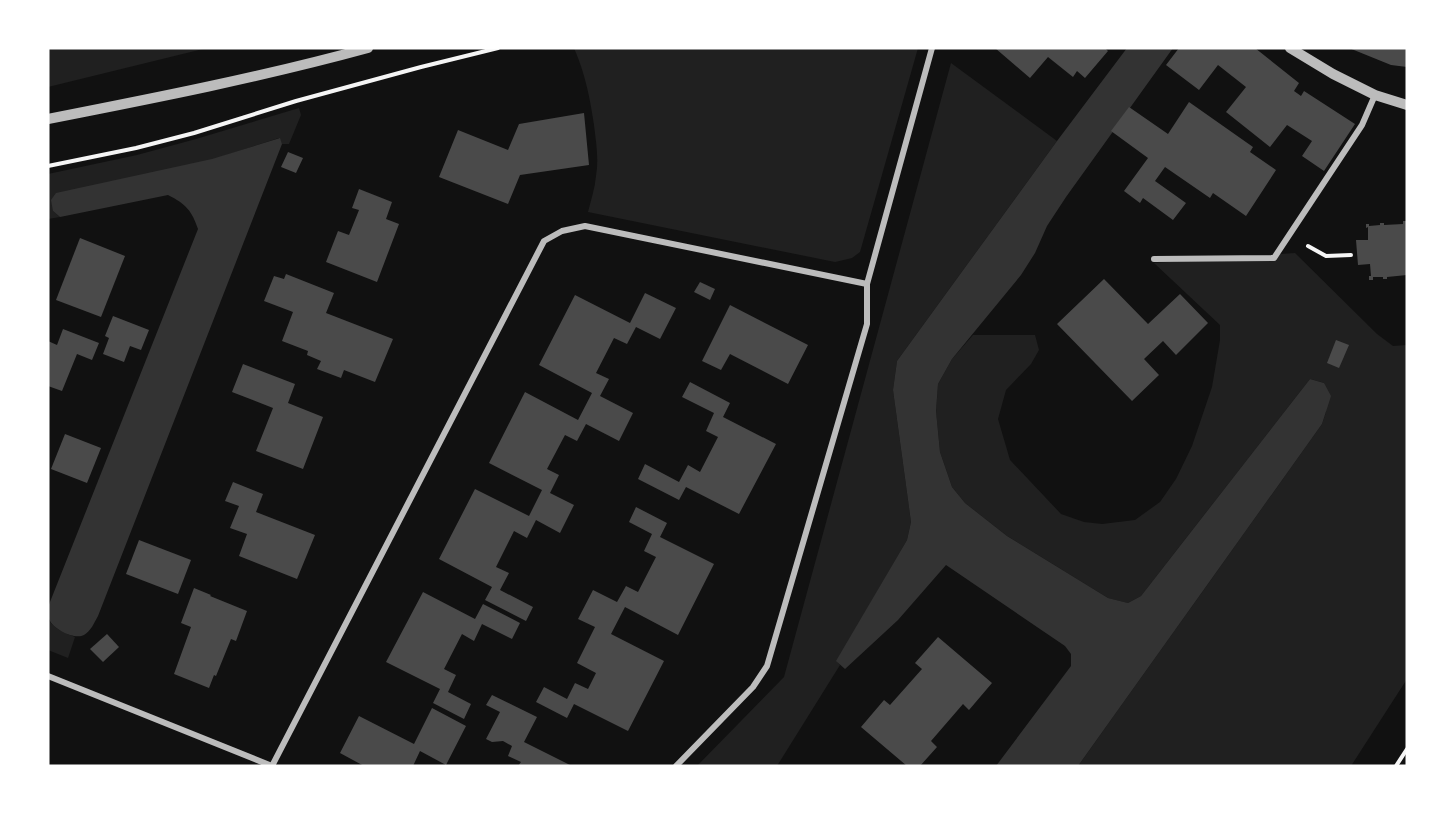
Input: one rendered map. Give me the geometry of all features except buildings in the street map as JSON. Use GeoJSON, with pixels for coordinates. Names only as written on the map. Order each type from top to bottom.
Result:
{"type":"FeatureCollection","features":[{"type":"Feature","properties":{"kind":"street"},"geometry":{"type":"LineString","coordinates":[[48,119],[185,93],[368,48]]}},
{"type":"Feature","properties":{"kind":"street"},"geometry":{"type":"LineString","coordinates":[[676,766],[753,687],[767,666],[867,324],[867,284],[932,48]]}},
{"type":"Feature","properties":{"kind":"street"},"geometry":{"type":"LineString","coordinates":[[1290,48],[1333,74],[1375,95],[1407,105]]}},
{"type":"Feature","properties":{"kind":"street"},"geometry":{"type":"LineString","coordinates":[[1154,259],[1274,258],[1362,125],[1375,95]]}},
{"type":"Feature","properties":{"kind":"street"},"geometry":{"type":"LineString","coordinates":[[48,676],[272,766],[544,242],[562,231],[585,226],[867,284]]}},
{"type":"Feature","properties":{"kind":"path"},"geometry":{"type":"LineString","coordinates":[[48,166],[136,148],[194,133],[296,101],[498,48]]}},
{"type":"Feature","properties":{"kind":"path"},"geometry":{"type":"LineString","coordinates":[[1290,235],[1326,256],[1351,255]]}},
{"type":"Feature","properties":{"kind":"path"},"geometry":{"type":"LineString","coordinates":[[1396,766],[1407,749]]}},
{"type":"Feature","properties":{"kind":"shaded area"},"geometry":{"type":"Polygon","coordinates":[[[48,48],[207,48],[48,87],[48,48]]]}},
{"type":"Feature","properties":{"kind":"shaded area"},"geometry":{"type":"Polygon","coordinates":[[[574,48],[918,48],[860,252],[852,258],[835,262],[588,212],[593,194],[597,150],[589,95],[574,48]]]}},
{"type":"Feature","properties":{"kind":"shaded area"},"geometry":{"type":"Polygon","coordinates":[[[1127,48],[1173,48],[1066,197],[1047,226],[1035,253],[1021,275],[952,359],[938,384],[936,411],[940,452],[952,487],[965,503],[1007,536],[1108,598],[1128,603],[1141,596],[1310,379],[1324,383],[1331,396],[1322,424],[1078,766],[996,766],[1071,666],[1071,654],[1065,646],[946,565],[898,620],[845,669],[836,661],[907,540],[911,522],[893,390],[897,361],[1127,48]]]}},
{"type":"Feature","properties":{"kind":"shaded area"},"geometry":{"type":"Polygon","coordinates":[[[951,63],[1057,141],[897,361],[893,390],[911,522],[907,540],[837,661],[840,665],[777,766],[697,766],[784,677],[951,63]]]}},
{"type":"Feature","properties":{"kind":"shaded area"},"geometry":{"type":"Polygon","coordinates":[[[299,108],[301,115],[289,144],[282,144],[279,138],[53,211],[60,217],[48,219],[48,174],[137,155],[299,108]]]}},
{"type":"Feature","properties":{"kind":"shaded area"},"geometry":{"type":"Polygon","coordinates":[[[280,138],[282,144],[98,616],[84,635],[76,636],[66,633],[56,628],[50,621],[48,607],[198,229],[188,209],[168,195],[60,217],[53,211],[51,200],[56,193],[212,159],[280,138]]]}},
{"type":"Feature","properties":{"kind":"shaded area"},"geometry":{"type":"Polygon","coordinates":[[[1295,253],[1377,334],[1393,346],[1407,345],[1407,679],[1351,766],[1078,766],[1322,424],[1326,412],[1324,383],[1310,379],[1141,596],[1128,603],[1108,598],[1007,536],[965,503],[952,487],[940,452],[936,411],[938,384],[952,359],[973,335],[1035,335],[1039,350],[1031,364],[1006,390],[998,419],[1010,460],[1061,514],[1084,522],[1102,524],[1135,520],[1160,502],[1176,479],[1192,446],[1212,387],[1220,340],[1220,325],[1154,263],[1295,253]]]}},
{"type":"Feature","properties":{"kind":"shaded area"},"geometry":{"type":"Polygon","coordinates":[[[48,619],[57,628],[75,637],[68,658],[48,650],[48,619]]]}}]}
